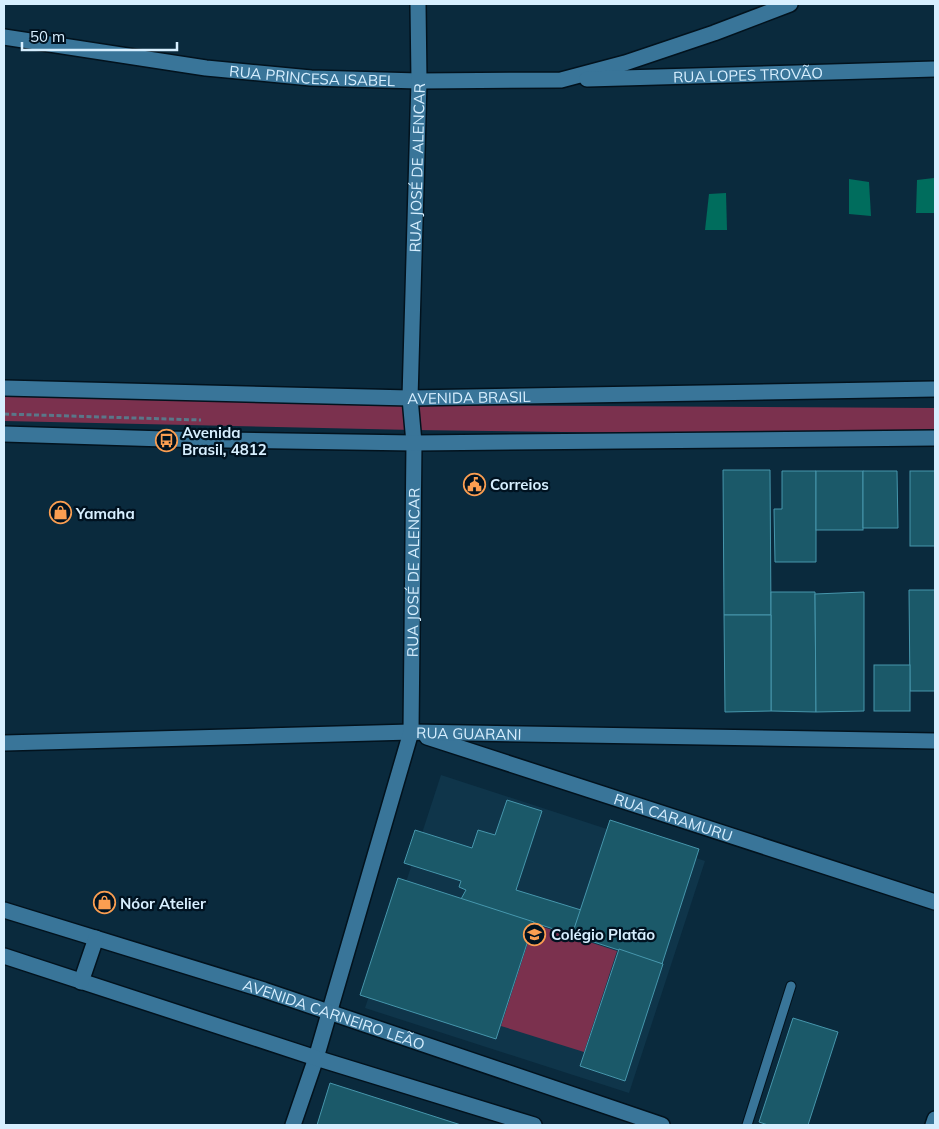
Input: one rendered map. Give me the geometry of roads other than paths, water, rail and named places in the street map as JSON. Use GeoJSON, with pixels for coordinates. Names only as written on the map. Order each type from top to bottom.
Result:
{"type":"FeatureCollection","features":[{"type":"Feature","properties":{"kind":"street","name":"RUA JOSÉ DE ALENCAR"},"geometry":{"type":"LineString","coordinates":[[293,1125],[316,1058],[411,732],[414,443],[410,398],[420,81],[418,4]]}},
{"type":"Feature","properties":{"kind":"street","name":"RUA PRINCESA ISABEL"},"geometry":{"type":"LineString","coordinates":[[4,37],[206,68],[311,78],[420,81],[561,80],[625,63],[714,33],[790,4]]}},
{"type":"Feature","properties":{"kind":"street","name":"RUA LOPES TROVÃO"},"geometry":{"type":"LineString","coordinates":[[561,80],[935,69]]}},
{"type":"Feature","properties":{"kind":"street","name":"AVENIDA BRASIL"},"geometry":{"type":"LineString","coordinates":[[4,388],[410,398],[935,389]]}},
{"type":"Feature","properties":{"kind":"street"},"geometry":{"type":"LineString","coordinates":[[4,434],[414,443],[935,438]]}},
{"type":"Feature","properties":{"kind":"street","name":"RUA GUARANI"},"geometry":{"type":"LineString","coordinates":[[4,743],[411,732],[935,741]]}},
{"type":"Feature","properties":{"kind":"street","name":"RUA CARAMURU"},"geometry":{"type":"LineString","coordinates":[[411,732],[935,902]]}},
{"type":"Feature","properties":{"kind":"street","name":"AVENIDA CARNEIRO LEÃO"},"geometry":{"type":"LineString","coordinates":[[4,910],[264,990],[662,1125]]}},
{"type":"Feature","properties":{"kind":"street"},"geometry":{"type":"LineString","coordinates":[[81,982],[96,938]]}},
{"type":"Feature","properties":{"kind":"street"},"geometry":{"type":"LineString","coordinates":[[4,956],[316,1058],[534,1125]]}},
{"type":"Feature","properties":{"kind":"street"},"geometry":{"type":"LineString","coordinates":[[934,1125],[935,1119]]}},
{"type":"Feature","properties":{"kind":"lane"},"geometry":{"type":"LineString","coordinates":[[747,1125],[791,986]]}},
{"type":"Feature","properties":{"kind":"place","name":"Avenida Brasil, 4812"},"geometry":{"type":"Point","coordinates":[166,441]}},
{"type":"Feature","properties":{"kind":"place","name":"Correios"},"geometry":{"type":"Point","coordinates":[474,484]}},
{"type":"Feature","properties":{"kind":"place","name":"Yamaha"},"geometry":{"type":"Point","coordinates":[60,513]}},
{"type":"Feature","properties":{"kind":"place","name":"Nóor Atelier"},"geometry":{"type":"Point","coordinates":[104,903]}},
{"type":"Feature","properties":{"kind":"place","name":"Colégio Platão"},"geometry":{"type":"Point","coordinates":[535,934]}}]}
